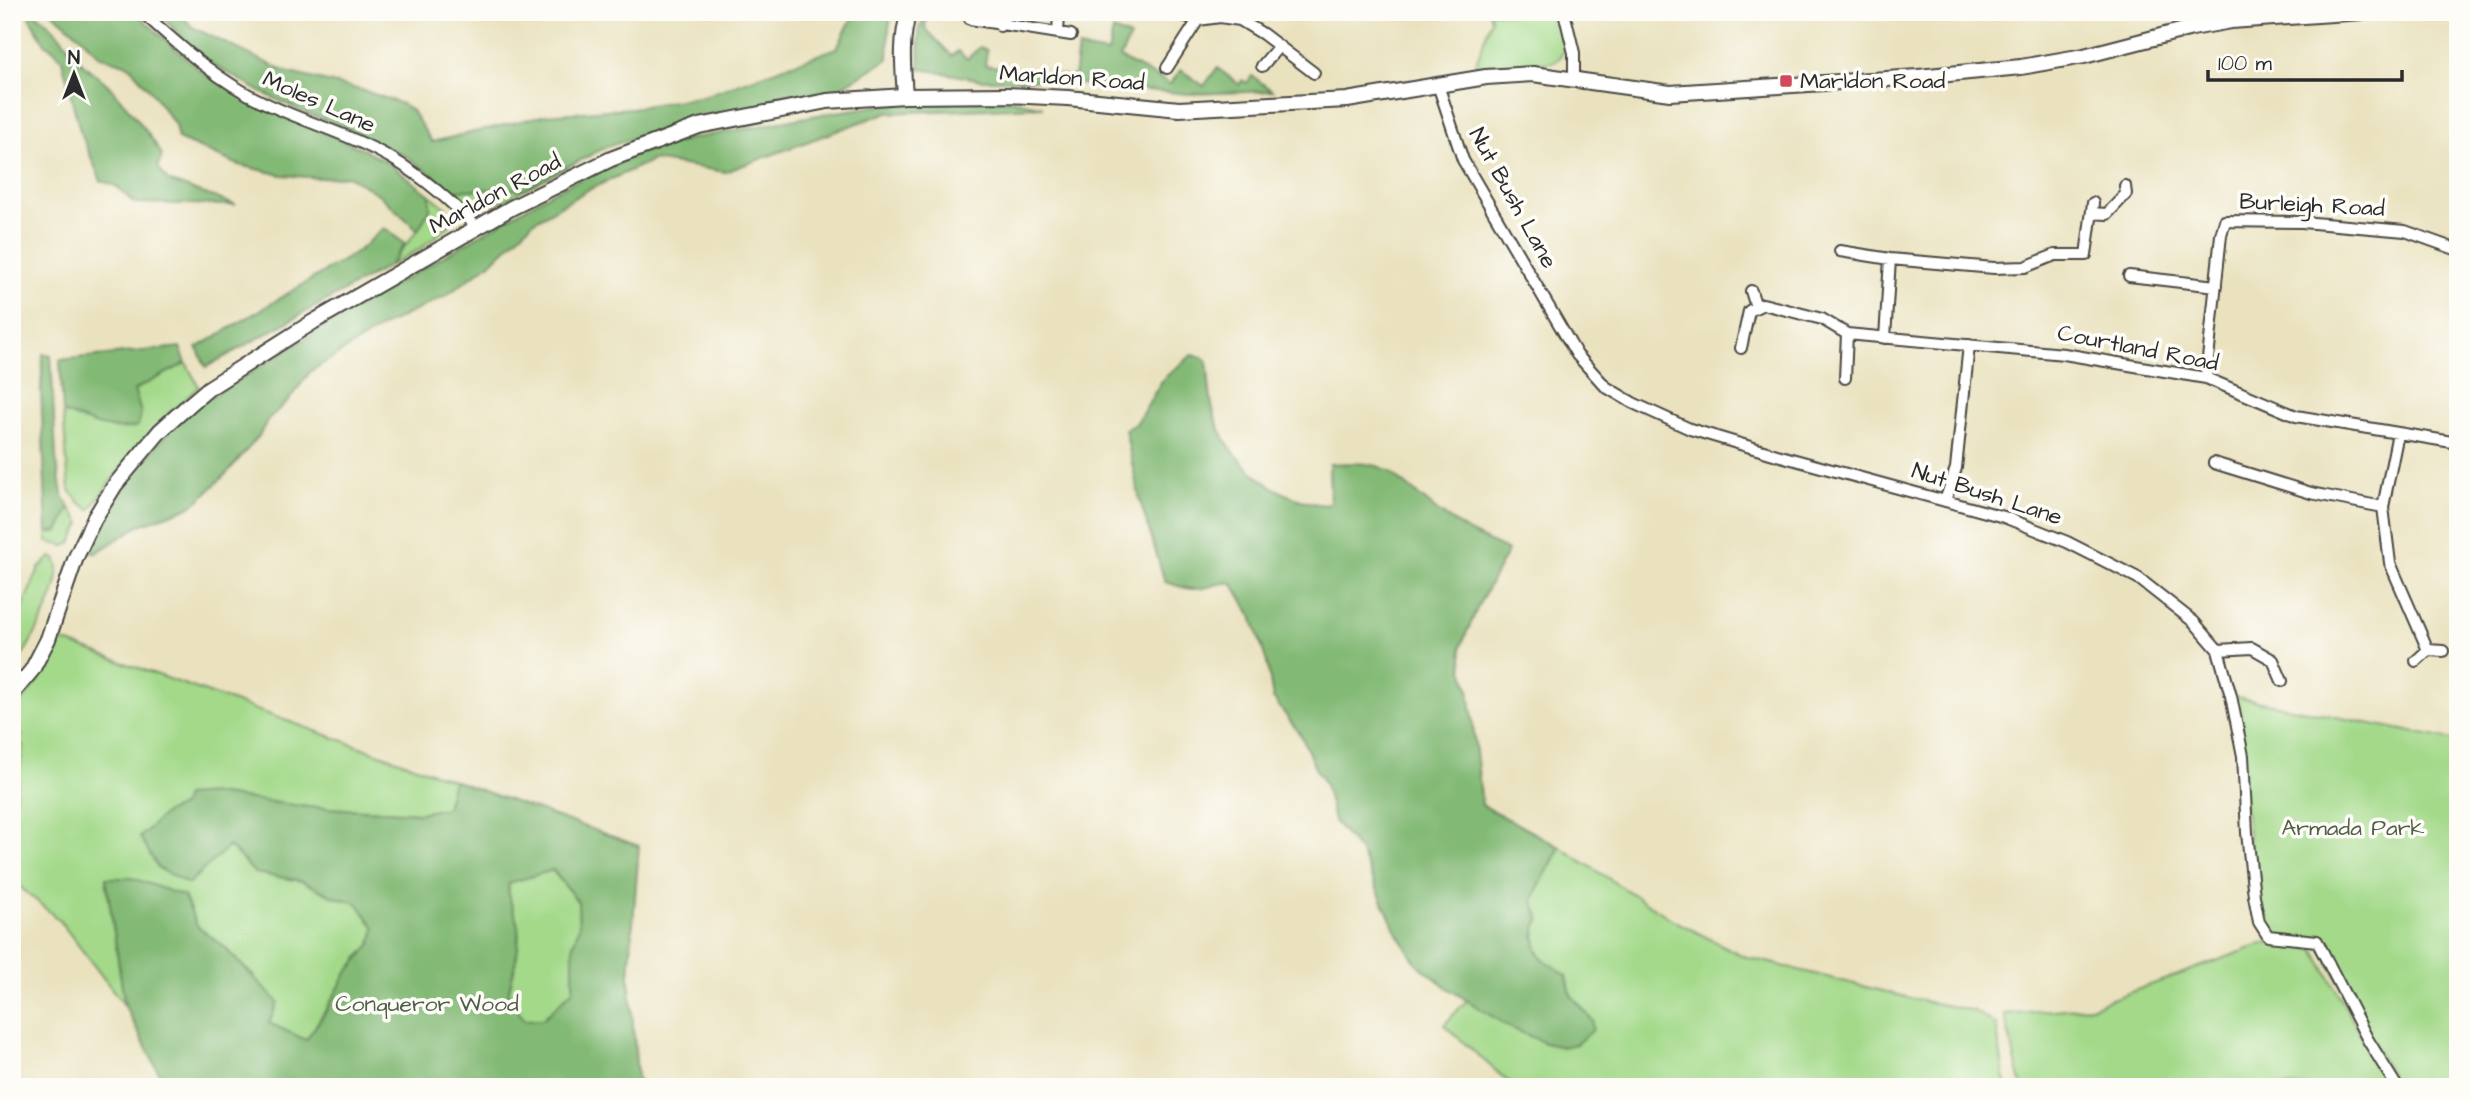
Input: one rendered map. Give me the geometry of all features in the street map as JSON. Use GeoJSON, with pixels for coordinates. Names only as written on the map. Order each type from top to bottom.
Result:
{"type":"FeatureCollection","features":[{"type":"Feature","properties":{"kind":"street","name":"Moles Lane"},"geometry":{"type":"LineString","coordinates":[[142,12],[209,71],[262,102],[331,129],[390,157],[441,192],[478,228]]}},
{"type":"Feature","properties":{"kind":"street"},"geometry":{"type":"LineString","coordinates":[[905,96],[902,57],[904,27],[909,12]]}},
{"type":"Feature","properties":{"kind":"street"},"geometry":{"type":"LineString","coordinates":[[1000,26],[1005,12]]}},
{"type":"Feature","properties":{"kind":"street"},"geometry":{"type":"LineString","coordinates":[[1174,12],[1198,20],[1220,17],[1240,20],[1314,73]]}},
{"type":"Feature","properties":{"kind":"street"},"geometry":{"type":"LineString","coordinates":[[1564,12],[1574,52],[1574,79]]}},
{"type":"Feature","properties":{"kind":"street","name":"Marldon Road"},"geometry":{"type":"LineString","coordinates":[[12,694],[32,670],[48,639],[76,557],[94,519],[115,485],[160,431],[209,388],[313,321],[511,208],[611,159],[699,126],[827,101],[905,96],[1007,95],[1179,109],[1347,100],[1486,77],[1533,74],[1670,93],[1918,77],[2021,67],[2113,50],[2192,28],[2231,21],[2362,12]]}},
{"type":"Feature","properties":{"kind":"street"},"geometry":{"type":"LineString","coordinates":[[1058,33],[1059,14]]}},
{"type":"Feature","properties":{"kind":"street"},"geometry":{"type":"LineString","coordinates":[[970,19],[1000,26],[1071,35]]}},
{"type":"Feature","properties":{"kind":"street"},"geometry":{"type":"LineString","coordinates":[[1167,68],[1198,20]]}},
{"type":"Feature","properties":{"kind":"street"},"geometry":{"type":"LineString","coordinates":[[1262,66],[1279,46]]}},
{"type":"Feature","properties":{"kind":"street","name":"Nut Bush Lane"},"geometry":{"type":"LineString","coordinates":[[1438,85],[1463,160],[1577,355],[1606,387],[1633,403],[1690,429],[2004,517],[2067,542],[2138,578],[2194,622],[2218,650],[2231,696],[2243,756],[2247,833],[2259,922],[2268,936],[2317,941],[2368,1040],[2397,1087]]}},
{"type":"Feature","properties":{"kind":"street"},"geometry":{"type":"LineString","coordinates":[[1840,251],[1890,259],[1994,268],[2025,267],[2055,255],[2086,255],[2092,208],[2107,214],[2126,194],[2126,186]]}},
{"type":"Feature","properties":{"kind":"street","name":"Burleigh Road"},"geometry":{"type":"LineString","coordinates":[[2206,378],[2225,221],[2302,222],[2405,231],[2458,250]]}},
{"type":"Feature","properties":{"kind":"street"},"geometry":{"type":"LineString","coordinates":[[1885,338],[1890,259]]}},
{"type":"Feature","properties":{"kind":"street"},"geometry":{"type":"LineString","coordinates":[[2129,276],[2216,286]]}},
{"type":"Feature","properties":{"kind":"street"},"geometry":{"type":"LineString","coordinates":[[1741,348],[1749,311],[1756,307],[1751,291]]}},
{"type":"Feature","properties":{"kind":"street","name":"Courtland Road"},"geometry":{"type":"LineString","coordinates":[[1756,307],[1763,304],[1822,319],[1847,334],[2064,354],[2206,378],[2297,416],[2458,443]]}},
{"type":"Feature","properties":{"kind":"street"},"geometry":{"type":"LineString","coordinates":[[1845,378],[1847,334]]}},
{"type":"Feature","properties":{"kind":"street"},"geometry":{"type":"LineString","coordinates":[[1945,500],[1956,468],[1969,345]]}},
{"type":"Feature","properties":{"kind":"street"},"geometry":{"type":"LineString","coordinates":[[2398,433],[2383,508],[2390,563],[2428,650]]}},
{"type":"Feature","properties":{"kind":"street"},"geometry":{"type":"LineString","coordinates":[[2214,463],[2311,493],[2383,508]]}},
{"type":"Feature","properties":{"kind":"street"},"geometry":{"type":"LineString","coordinates":[[2218,650],[2252,648],[2273,660],[2281,681]]}},
{"type":"Feature","properties":{"kind":"street"},"geometry":{"type":"LineString","coordinates":[[2417,661],[2428,650],[2443,651]]}},
{"type":"Feature","properties":{"kind":"green space"},"geometry":{"type":"Polygon","coordinates":[[[31,12],[47,22],[84,65],[106,83],[130,111],[162,155],[158,167],[168,181],[236,205],[134,203],[116,186],[101,181],[80,131],[62,60],[46,45],[30,19],[31,12]]]}},
{"type":"Feature","properties":{"kind":"green space"},"geometry":{"type":"Polygon","coordinates":[[[52,12],[135,12],[204,74],[260,105],[365,150],[388,163],[430,195],[430,209],[418,230],[378,194],[348,176],[321,178],[282,175],[239,165],[178,139],[175,125],[131,68],[99,56],[52,12]]]}},
{"type":"Feature","properties":{"kind":"green space"},"geometry":{"type":"Polygon","coordinates":[[[157,12],[179,12],[192,27],[286,72],[365,91],[402,104],[412,111],[432,142],[546,115],[632,108],[704,96],[837,48],[855,12],[892,12],[888,59],[838,89],[700,118],[606,147],[525,189],[453,190],[406,156],[346,128],[301,111],[216,66],[202,57],[157,12]]]}},
{"type":"Feature","properties":{"kind":"green space"},"geometry":{"type":"Polygon","coordinates":[[[926,12],[932,12],[927,16],[925,28],[952,56],[958,51],[967,59],[980,47],[987,50],[985,65],[1074,77],[1078,48],[1108,53],[1113,30],[1130,37],[1120,58],[1170,84],[1181,70],[1204,86],[1217,68],[1239,84],[1242,80],[1247,83],[1252,76],[1273,91],[1189,94],[1040,80],[982,80],[920,69],[919,29],[926,12]]]}},
{"type":"Feature","properties":{"kind":"green space"},"geometry":{"type":"Polygon","coordinates":[[[1489,12],[1528,15],[1556,12],[1565,47],[1561,55],[1552,62],[1475,66],[1491,20],[1489,12]]]}},
{"type":"Feature","properties":{"kind":"green space"},"geometry":{"type":"Polygon","coordinates":[[[1011,100],[1043,107],[885,113],[725,172],[653,160],[588,190],[533,222],[493,261],[446,296],[389,323],[311,371],[288,401],[268,419],[259,436],[227,473],[198,501],[187,508],[140,525],[96,553],[85,550],[97,524],[141,464],[171,429],[198,405],[352,310],[556,190],[639,153],[689,139],[890,104],[1011,100]]]}},
{"type":"Feature","properties":{"kind":"green space"},"geometry":{"type":"Polygon","coordinates":[[[525,189],[498,203],[480,206],[462,199],[453,190],[525,189]]]}},
{"type":"Feature","properties":{"kind":"green space"},"geometry":{"type":"Polygon","coordinates":[[[430,195],[445,207],[451,217],[449,226],[420,249],[389,266],[421,224],[426,215],[430,195]]]}},
{"type":"Feature","properties":{"kind":"green space"},"geometry":{"type":"Polygon","coordinates":[[[384,228],[405,244],[389,266],[206,367],[197,348],[357,252],[384,228]]]}},
{"type":"Feature","properties":{"kind":"green space"},"geometry":{"type":"Polygon","coordinates":[[[180,347],[186,363],[134,390],[141,413],[138,426],[109,428],[63,412],[60,360],[180,347]]]}},
{"type":"Feature","properties":{"kind":"green space"},"geometry":{"type":"Polygon","coordinates":[[[43,354],[51,356],[56,458],[62,494],[70,508],[58,531],[47,533],[41,390],[43,354]]]}},
{"type":"Feature","properties":{"kind":"green space"},"geometry":{"type":"Polygon","coordinates":[[[1192,355],[1207,361],[1213,410],[1229,445],[1241,461],[1272,486],[1308,502],[1327,505],[1330,502],[1329,464],[1360,463],[1375,466],[1389,471],[1439,512],[1469,532],[1508,551],[1479,604],[1461,646],[1463,669],[1469,689],[1482,805],[1560,847],[1533,901],[1539,919],[1534,936],[1538,953],[1567,976],[1571,995],[1593,1021],[1593,1030],[1576,1044],[1562,1047],[1545,1043],[1509,1027],[1449,989],[1416,963],[1395,929],[1361,853],[1334,821],[1325,784],[1302,737],[1273,698],[1267,663],[1252,616],[1232,583],[1193,589],[1165,582],[1140,501],[1125,429],[1136,424],[1163,379],[1192,355]]]}},
{"type":"Feature","properties":{"kind":"green space"},"geometry":{"type":"Polygon","coordinates":[[[186,363],[199,387],[140,444],[90,510],[79,502],[69,489],[63,412],[97,425],[141,413],[134,390],[186,363]]]}},
{"type":"Feature","properties":{"kind":"green space"},"geometry":{"type":"Polygon","coordinates":[[[70,508],[81,523],[71,543],[65,546],[47,542],[47,533],[58,531],[70,508]]]}},
{"type":"Feature","properties":{"kind":"green space"},"geometry":{"type":"Polygon","coordinates":[[[51,557],[55,559],[58,569],[52,598],[36,632],[12,669],[12,631],[39,568],[51,557]]]}},
{"type":"Feature","properties":{"kind":"green space"},"geometry":{"type":"Polygon","coordinates":[[[60,640],[453,780],[446,809],[419,813],[308,807],[214,794],[165,814],[229,846],[256,873],[302,881],[332,896],[357,903],[375,928],[371,944],[358,958],[306,1041],[268,1023],[255,977],[197,926],[184,896],[106,878],[125,1006],[59,920],[12,880],[12,822],[23,746],[20,741],[22,735],[12,730],[12,713],[37,682],[60,640]]]}},
{"type":"Feature","properties":{"kind":"green space","name":"Armada Park"},"geometry":{"type":"Polygon","coordinates":[[[2231,696],[2458,741],[2458,1087],[2397,1087],[2317,941],[2268,936],[2259,922],[2231,696]]]}},
{"type":"Feature","properties":{"kind":"green space","name":"Conqueror Wood"},"geometry":{"type":"Polygon","coordinates":[[[453,780],[639,846],[629,975],[638,1087],[166,1087],[125,1006],[106,878],[132,878],[184,896],[197,926],[224,947],[278,1002],[269,1023],[306,1040],[346,974],[371,944],[375,928],[357,903],[332,896],[302,881],[255,873],[229,846],[188,884],[158,868],[140,837],[165,813],[182,806],[185,796],[214,794],[308,807],[419,813],[446,808],[453,780]],[[553,870],[509,883],[509,895],[517,921],[518,944],[508,994],[524,1020],[543,1019],[573,990],[573,945],[579,927],[578,902],[553,870]]]}},
{"type":"Feature","properties":{"kind":"green space"},"geometry":{"type":"Polygon","coordinates":[[[1560,847],[1673,920],[1743,956],[1914,999],[1974,1011],[1996,1025],[2006,1087],[1514,1087],[1444,1025],[1467,1000],[1509,1027],[1593,1021],[1571,995],[1567,976],[1546,961],[1537,950],[1535,934],[1537,924],[1541,921],[1533,901],[1560,847]]]}},
{"type":"Feature","properties":{"kind":"green space"},"geometry":{"type":"Polygon","coordinates":[[[552,870],[578,902],[579,927],[573,945],[573,991],[543,1019],[524,1020],[508,994],[519,935],[509,894],[509,882],[552,870]]]}},
{"type":"Feature","properties":{"kind":"green space"},"geometry":{"type":"Polygon","coordinates":[[[2268,942],[2314,949],[2389,1087],[2022,1087],[2004,1014],[2090,1007],[2268,942]]]}},
{"type":"Feature","properties":{"kind":"place","name":"Marldon Road"},"geometry":{"type":"Point","coordinates":[1786,81]}}]}
